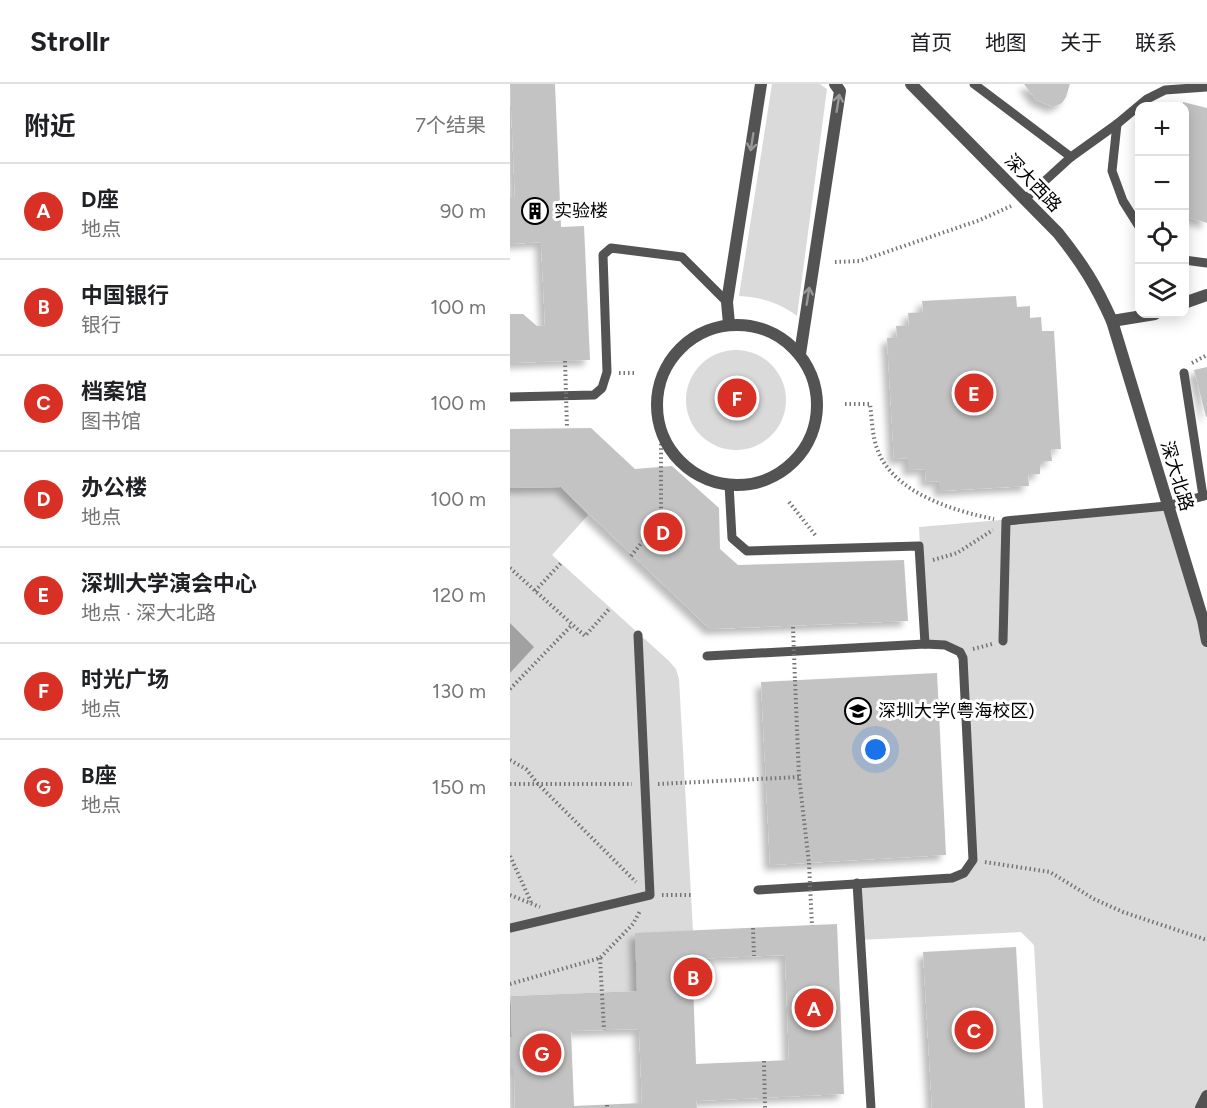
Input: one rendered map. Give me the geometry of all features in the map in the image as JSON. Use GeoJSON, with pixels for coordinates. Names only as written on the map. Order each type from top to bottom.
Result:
{"type":"FeatureCollection","features":[{"type":"Feature","properties":{"kind":"street"},"geometry":{"type":"LineString","coordinates":[[729,324],[727,302],[761,84]]}},
{"type":"Feature","properties":{"kind":"street"},"geometry":{"type":"LineString","coordinates":[[800,354],[840,91],[835,84]]}},
{"type":"Feature","properties":{"kind":"street","name":"深大西路"},"geometry":{"type":"LineString","coordinates":[[911,84],[1025,199],[1079,259],[1097,287],[1112,321]]}},
{"type":"Feature","properties":{"kind":"street"},"geometry":{"type":"LineString","coordinates":[[1189,302],[1207,295]]}},
{"type":"Feature","properties":{"kind":"street"},"geometry":{"type":"LineString","coordinates":[[1112,321],[1135,317]]}},
{"type":"Feature","properties":{"kind":"street","name":"深大北路"},"geometry":{"type":"LineString","coordinates":[[1112,321],[1203,620],[1207,641]]}},
{"type":"Feature","properties":{"kind":"street"},"geometry":{"type":"LineString","coordinates":[[729,324],[744,324],[765,329],[784,339],[800,354],[809,368],[815,386],[817,405],[815,422],[809,440],[799,456],[789,466],[761,482],[729,484],[710,480],[694,472],[679,460],[668,445],[657,410],[658,392],[663,375],[670,361],[683,346],[696,336],[714,328],[729,324]]}},
{"type":"Feature","properties":{"kind":"street"},"geometry":{"type":"LineString","coordinates":[[1201,1108],[1207,1096]]}},
{"type":"Feature","properties":{"kind":"lane"},"geometry":{"type":"LineString","coordinates":[[974,84],[1071,156]]}},
{"type":"Feature","properties":{"kind":"lane"},"geometry":{"type":"LineString","coordinates":[[1025,199],[1071,156],[1117,124],[1126,114],[1147,99],[1165,90],[1207,87]]}},
{"type":"Feature","properties":{"kind":"lane"},"geometry":{"type":"LineString","coordinates":[[1117,124],[1112,171],[1123,201],[1135,220]]}},
{"type":"Feature","properties":{"kind":"lane"},"geometry":{"type":"LineString","coordinates":[[510,397],[594,395],[602,388],[607,372],[603,255],[611,248],[682,257],[727,302]]}},
{"type":"Feature","properties":{"kind":"lane"},"geometry":{"type":"LineString","coordinates":[[1189,261],[1207,263]]}},
{"type":"Feature","properties":{"kind":"lane"},"geometry":{"type":"LineString","coordinates":[[1003,642],[1006,521],[1167,506],[1205,496],[1184,373]]}},
{"type":"Feature","properties":{"kind":"lane"},"geometry":{"type":"LineString","coordinates":[[729,484],[732,538],[747,551],[919,546],[924,644]]}},
{"type":"Feature","properties":{"kind":"lane"},"geometry":{"type":"LineString","coordinates":[[510,928],[650,895],[638,634]]}},
{"type":"Feature","properties":{"kind":"lane"},"geometry":{"type":"LineString","coordinates":[[707,656],[924,644],[945,645],[960,652],[965,676],[973,860],[964,873],[952,878],[758,890]]}},
{"type":"Feature","properties":{"kind":"lane"},"geometry":{"type":"LineString","coordinates":[[857,883],[871,1108]]}},
{"type":"Feature","properties":{"kind":"path"},"geometry":{"type":"LineString","coordinates":[[835,262],[860,261],[980,220],[1025,199]]}},
{"type":"Feature","properties":{"kind":"path"},"geometry":{"type":"LineString","coordinates":[[565,361],[567,428]]}},
{"type":"Feature","properties":{"kind":"path"},"geometry":{"type":"LineString","coordinates":[[845,404],[870,404],[878,451],[898,481],[931,500],[967,514],[1006,521]]}},
{"type":"Feature","properties":{"kind":"path"},"geometry":{"type":"LineString","coordinates":[[631,556],[662,519],[661,428]]}},
{"type":"Feature","properties":{"kind":"path"},"geometry":{"type":"LineString","coordinates":[[789,502],[826,549]]}},
{"type":"Feature","properties":{"kind":"path"},"geometry":{"type":"LineString","coordinates":[[920,564],[957,553],[1006,521]]}},
{"type":"Feature","properties":{"kind":"path"},"geometry":{"type":"LineString","coordinates":[[535,591],[561,563]]}},
{"type":"Feature","properties":{"kind":"path"},"geometry":{"type":"LineString","coordinates":[[510,568],[585,636],[610,608]]}},
{"type":"Feature","properties":{"kind":"path"},"geometry":{"type":"LineString","coordinates":[[510,689],[572,624]]}},
{"type":"Feature","properties":{"kind":"path"},"geometry":{"type":"LineString","coordinates":[[793,627],[799,777],[812,926]]}},
{"type":"Feature","properties":{"kind":"path"},"geometry":{"type":"LineString","coordinates":[[960,652],[1003,642]]}},
{"type":"Feature","properties":{"kind":"path"},"geometry":{"type":"LineString","coordinates":[[510,760],[526,769],[538,784],[650,895],[691,895]]}},
{"type":"Feature","properties":{"kind":"path"},"geometry":{"type":"LineString","coordinates":[[510,784],[645,784],[799,777]]}},
{"type":"Feature","properties":{"kind":"path"},"geometry":{"type":"LineString","coordinates":[[510,856],[531,902]]}},
{"type":"Feature","properties":{"kind":"path"},"geometry":{"type":"LineString","coordinates":[[973,860],[1050,872],[1113,908],[1207,940]]}},
{"type":"Feature","properties":{"kind":"path"},"geometry":{"type":"LineString","coordinates":[[510,896],[531,902],[559,916]]}},
{"type":"Feature","properties":{"kind":"path"},"geometry":{"type":"LineString","coordinates":[[510,984],[600,958],[633,924]]}},
{"type":"Feature","properties":{"kind":"path"},"geometry":{"type":"LineString","coordinates":[[753,928],[754,956]]}},
{"type":"Feature","properties":{"kind":"path"},"geometry":{"type":"LineString","coordinates":[[600,958],[604,1030]]}},
{"type":"Feature","properties":{"kind":"path"},"geometry":{"type":"LineString","coordinates":[[764,1061],[765,1108]]}},
{"type":"Feature","properties":{"kind":"shaded area"},"geometry":{"type":"Polygon","coordinates":[[[772,84],[820,84],[827,89],[797,316],[770,302],[739,296],[772,84]]]}},
{"type":"Feature","properties":{"kind":"shaded area"},"geometry":{"type":"Polygon","coordinates":[[[736,350],[755,354],[771,365],[782,381],[786,400],[782,419],[771,435],[755,446],[736,450],[717,446],[701,435],[690,419],[686,400],[690,381],[701,365],[717,354],[736,350]]]}},
{"type":"Feature","properties":{"kind":"shaded area"},"geometry":{"type":"Polygon","coordinates":[[[561,487],[588,515],[552,555],[669,661],[676,669],[679,679],[693,931],[637,991],[511,996],[512,1037],[510,1037],[510,488],[561,487]]]}},
{"type":"Feature","properties":{"kind":"shaded area"},"geometry":{"type":"Polygon","coordinates":[[[1167,506],[1207,641],[1207,1096],[1201,1108],[1043,1108],[1034,945],[1021,932],[859,940],[857,883],[952,878],[973,860],[960,652],[925,644],[919,527],[1167,506]]]}},
{"type":"Feature","properties":{"kind":"shaded area"},"geometry":{"type":"Polygon","coordinates":[[[510,623],[534,647],[510,673],[510,623]]]}},
{"type":"Feature","properties":{"kind":"building","name":"实验楼"},"geometry":{"type":"Polygon","coordinates":[[[510,84],[555,84],[561,227],[584,226],[590,360],[510,363],[510,314],[523,314],[537,326],[545,325],[541,242],[510,244],[510,197],[515,197],[510,84]]]}},
{"type":"Feature","properties":{"kind":"building"},"geometry":{"type":"Polygon","coordinates":[[[1024,84],[1070,84],[1062,103],[1053,107],[1036,100],[1024,84]]]}},
{"type":"Feature","properties":{"kind":"building"},"geometry":{"type":"Polygon","coordinates":[[[1189,104],[1207,108],[1207,223],[1189,218],[1189,104]]]}},
{"type":"Feature","properties":{"kind":"building"},"geometry":{"type":"Polygon","coordinates":[[[1016,296],[1017,307],[1030,306],[1030,318],[1041,317],[1042,331],[1054,331],[1061,449],[1051,449],[1052,461],[1040,462],[1040,474],[1028,475],[1029,486],[939,491],[939,481],[926,482],[925,469],[908,470],[908,458],[894,459],[887,338],[897,337],[896,326],[909,325],[908,313],[923,312],[922,301],[1016,296]]]}},
{"type":"Feature","properties":{"kind":"building"},"geometry":{"type":"Polygon","coordinates":[[[1207,367],[1207,417],[1206,417],[1194,370],[1207,367]]]}},
{"type":"Feature","properties":{"kind":"building"},"geometry":{"type":"Polygon","coordinates":[[[591,428],[635,469],[672,466],[719,508],[720,549],[738,565],[904,560],[908,621],[710,629],[561,487],[510,488],[510,429],[591,428]]]}},
{"type":"Feature","properties":{"kind":"building"},"geometry":{"type":"Polygon","coordinates":[[[937,673],[946,855],[770,865],[761,682],[937,673]]]}},
{"type":"Feature","properties":{"kind":"building"},"geometry":{"type":"Polygon","coordinates":[[[837,924],[844,1094],[696,1101],[697,1108],[515,1108],[514,1069],[510,1069],[511,996],[637,991],[635,933],[837,924]],[[785,955],[692,959],[696,1064],[789,1060],[785,955]],[[639,1029],[571,1031],[574,1106],[642,1103],[639,1029]]]}},
{"type":"Feature","properties":{"kind":"building"},"geometry":{"type":"Polygon","coordinates":[[[1016,947],[1025,1108],[932,1108],[923,952],[1016,947]]]}},
{"type":"Feature","properties":{"kind":"place","name":"实验楼"},"geometry":{"type":"Point","coordinates":[535,211]}},
{"type":"Feature","properties":{"kind":"place","name":"深圳大学演会中心"},"geometry":{"type":"Point","coordinates":[974,393]}},
{"type":"Feature","properties":{"kind":"place","name":"时光广场"},"geometry":{"type":"Point","coordinates":[737,398]}},
{"type":"Feature","properties":{"kind":"place","name":"办公楼"},"geometry":{"type":"Point","coordinates":[663,532]}},
{"type":"Feature","properties":{"kind":"place","name":"深圳大学(粤海校区)"},"geometry":{"type":"Point","coordinates":[858,711]}},
{"type":"Feature","properties":{"kind":"place","name":"中国银行"},"geometry":{"type":"Point","coordinates":[693,977]}},
{"type":"Feature","properties":{"kind":"place","name":"D座"},"geometry":{"type":"Point","coordinates":[814,1008]}},
{"type":"Feature","properties":{"kind":"place","name":"档案馆"},"geometry":{"type":"Point","coordinates":[974,1030]}},
{"type":"Feature","properties":{"kind":"place","name":"B座"},"geometry":{"type":"Point","coordinates":[542,1053]}}]}
